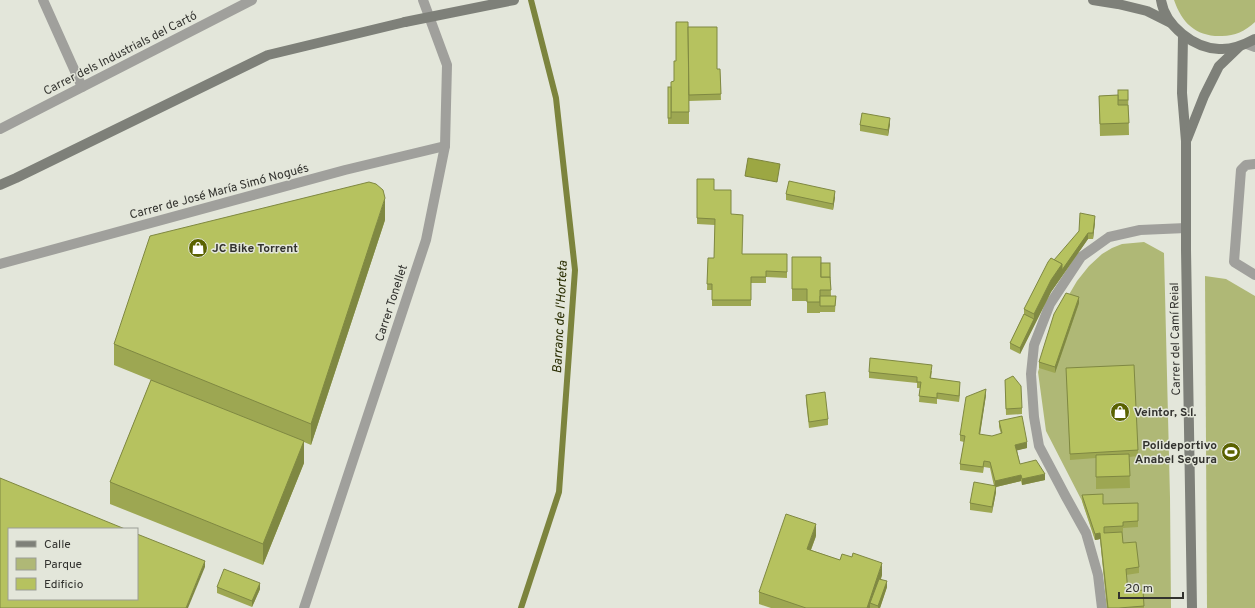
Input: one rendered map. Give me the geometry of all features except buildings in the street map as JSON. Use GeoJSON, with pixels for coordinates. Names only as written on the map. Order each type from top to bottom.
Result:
{"type":"FeatureCollection","features":[{"type":"Feature","properties":{"kind":"street"},"geometry":{"type":"LineString","coordinates":[[43,0],[82,87]]}},
{"type":"Feature","properties":{"kind":"street","name":"Carrer dels Industrials del Cartó"},"geometry":{"type":"LineString","coordinates":[[0,129],[252,0]]}},
{"type":"Feature","properties":{"kind":"street","name":"Carrer Tonellet"},"geometry":{"type":"LineString","coordinates":[[304,608],[426,240],[445,146],[447,65],[423,0]]}},
{"type":"Feature","properties":{"kind":"street"},"geometry":{"type":"LineString","coordinates":[[0,185],[268,55],[405,22],[514,0]]}},
{"type":"Feature","properties":{"kind":"street"},"geometry":{"type":"LineString","coordinates":[[1093,0],[1147,11],[1171,23]]}},
{"type":"Feature","properties":{"kind":"street"},"geometry":{"type":"LineString","coordinates":[[1162,0],[1162,5],[1171,23],[1183,36],[1200,45],[1219,49],[1249,44]]}},
{"type":"Feature","properties":{"kind":"street","name":"Carrer del Camí Reial"},"geometry":{"type":"LineString","coordinates":[[1183,36],[1182,94],[1186,141],[1192,608]]}},
{"type":"Feature","properties":{"kind":"street","name":"Carrer del Camí Reial"},"geometry":{"type":"LineString","coordinates":[[1186,141],[1204,96],[1220,66],[1249,44]]}},
{"type":"Feature","properties":{"kind":"street","name":"Carrer de José María Simó Nogués"},"geometry":{"type":"LineString","coordinates":[[0,264],[345,170],[445,146]]}},
{"type":"Feature","properties":{"kind":"street"},"geometry":{"type":"LineString","coordinates":[[1255,164],[1246,165],[1241,170],[1234,262],[1255,275]]}},
{"type":"Feature","properties":{"kind":"street"},"geometry":{"type":"LineString","coordinates":[[1102,608],[1098,575],[1086,533],[1039,446],[1034,417],[1031,374],[1034,345],[1050,304],[1080,257],[1109,237],[1140,230],[1186,228]]}},
{"type":"Feature","properties":{"kind":"green space"},"geometry":{"type":"Polygon","coordinates":[[[1174,0],[1255,0],[1255,22],[1236,34],[1213,36],[1205,34],[1197,31],[1186,22],[1174,0]]]}},
{"type":"Feature","properties":{"kind":"green space"},"geometry":{"type":"Polygon","coordinates":[[[1144,242],[1164,253],[1171,608],[1107,608],[1100,539],[1095,540],[1082,501],[1046,431],[1038,372],[1054,320],[1077,281],[1089,266],[1102,254],[1112,248],[1122,244],[1144,242]]]}},
{"type":"Feature","properties":{"kind":"green space","name":"Polideportivo Anabel Segura"},"geometry":{"type":"Polygon","coordinates":[[[1205,276],[1226,279],[1255,296],[1255,608],[1207,608],[1205,276]]]}},
{"type":"Feature","properties":{"kind":"shaded area"},"geometry":{"type":"Polygon","coordinates":[[[748,158],[780,164],[777,182],[745,176],[748,158]]]}},
{"type":"Feature","properties":{"kind":"waterway","name":"Barranc de l'Horteta"},"geometry":{"type":"LineString","coordinates":[[521,608],[559,492],[575,270],[556,98],[531,0]]}},
{"type":"Feature","properties":{"kind":"place","name":"JC Bike Torrent"},"geometry":{"type":"Point","coordinates":[198,248]}},
{"type":"Feature","properties":{"kind":"place","name":"Veintor, S.l."},"geometry":{"type":"Point","coordinates":[1120,412]}},
{"type":"Feature","properties":{"kind":"place","name":"Polideportivo Anabel Segura"},"geometry":{"type":"Point","coordinates":[1231,452]}}]}
